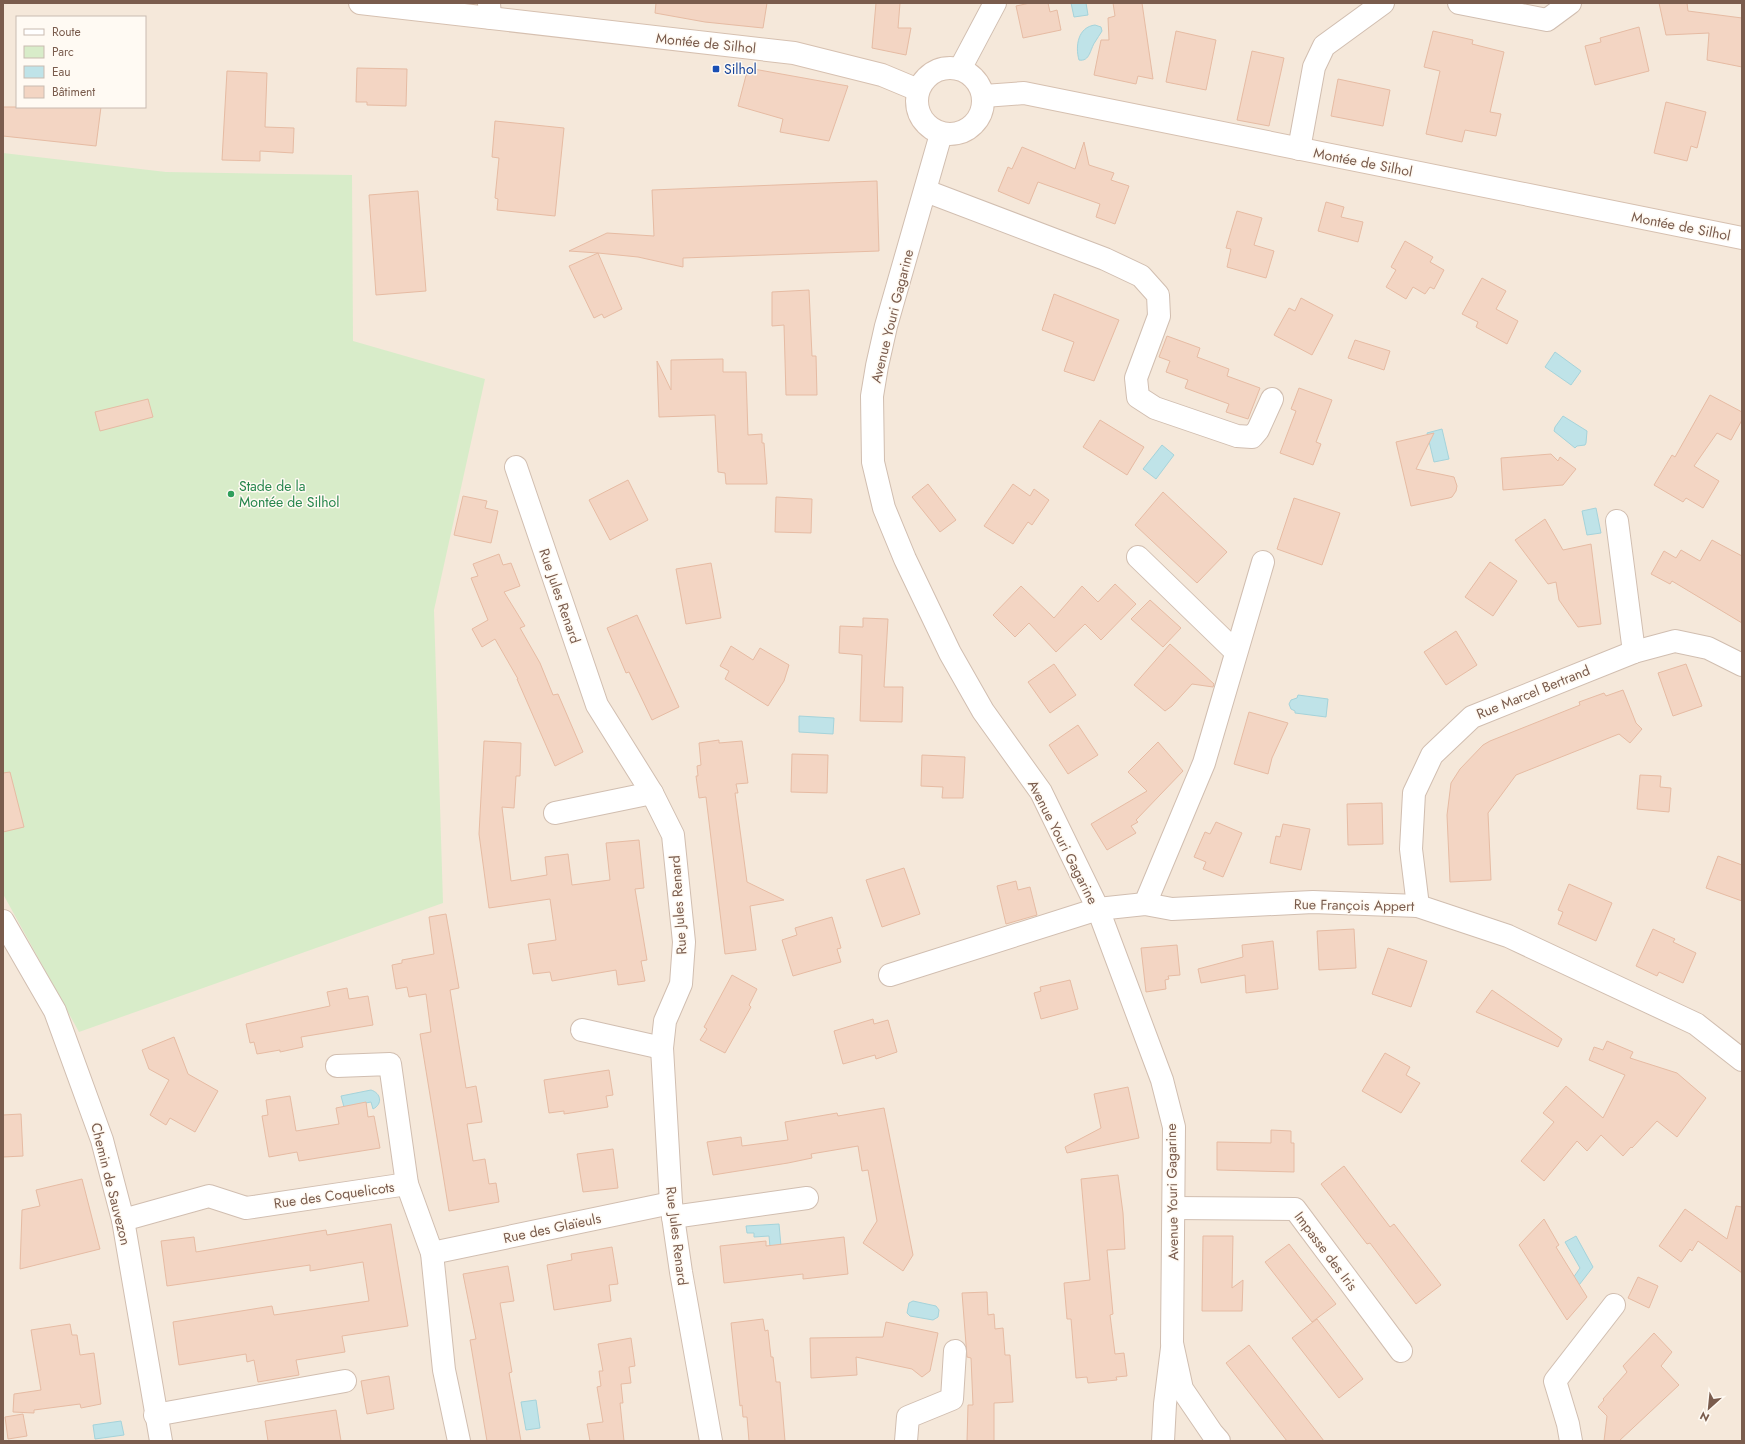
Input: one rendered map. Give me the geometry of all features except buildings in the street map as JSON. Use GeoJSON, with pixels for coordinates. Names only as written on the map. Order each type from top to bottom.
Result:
{"type":"FeatureCollection","features":[{"type":"Feature","properties":{"kind":"street","name":"Montée de Silhol"},"geometry":{"type":"LineString","coordinates":[[360,3],[490,10],[794,53],[882,75],[918,90]]}},
{"type":"Feature","properties":{"kind":"street"},"geometry":{"type":"LineString","coordinates":[[960,69],[995,3]]}},
{"type":"Feature","properties":{"kind":"street"},"geometry":{"type":"LineString","coordinates":[[1299,149],[1314,67],[1324,46],[1383,3]]}},
{"type":"Feature","properties":{"kind":"street"},"geometry":{"type":"LineString","coordinates":[[1460,3],[1547,20],[1570,3]]}},
{"type":"Feature","properties":{"kind":"street"},"geometry":{"type":"LineString","coordinates":[[943,68],[960,69],[971,75],[979,84],[984,96],[983,110],[977,121],[967,130],[955,134],[941,134],[929,128],[920,117],[916,103],[918,90],[927,75],[943,68]]}},
{"type":"Feature","properties":{"kind":"street","name":"Montée de Silhol"},"geometry":{"type":"LineString","coordinates":[[984,96],[1024,93],[1742,238]]}},
{"type":"Feature","properties":{"kind":"street","name":"Avenue Youri Gagarine"},"geometry":{"type":"LineString","coordinates":[[941,134],[926,191],[886,326],[877,366],[872,396],[873,462],[884,508],[905,559],[950,653],[983,711],[1041,792],[1098,909],[1162,1080],[1174,1127],[1172,1343],[1182,1389],[1219,1441]]}},
{"type":"Feature","properties":{"kind":"street"},"geometry":{"type":"LineString","coordinates":[[926,191],[1105,259],[1141,276],[1158,294],[1159,316],[1136,378],[1138,397],[1155,408],[1237,436],[1252,437],[1258,430],[1272,399]]}},
{"type":"Feature","properties":{"kind":"street","name":"Rue Jules Renard"},"geometry":{"type":"LineString","coordinates":[[516,467],[597,705],[652,793],[673,835],[684,942],[681,984],[666,1021],[662,1048],[672,1210],[682,1280],[712,1441]]}},
{"type":"Feature","properties":{"kind":"street"},"geometry":{"type":"LineString","coordinates":[[1616,521],[1634,652]]}},
{"type":"Feature","properties":{"kind":"street"},"geometry":{"type":"LineString","coordinates":[[1138,557],[1236,652]]}},
{"type":"Feature","properties":{"kind":"street"},"geometry":{"type":"LineString","coordinates":[[1145,904],[1204,763],[1263,562]]}},
{"type":"Feature","properties":{"kind":"street","name":"Rue Marcel Bertrand"},"geometry":{"type":"LineString","coordinates":[[1418,906],[1411,849],[1414,793],[1432,755],[1472,716],[1634,652],[1675,641],[1708,648],[1742,664]]}},
{"type":"Feature","properties":{"kind":"street"},"geometry":{"type":"LineString","coordinates":[[555,813],[652,793]]}},
{"type":"Feature","properties":{"kind":"street","name":"Rue François Appert"},"geometry":{"type":"LineString","coordinates":[[890,975],[1098,909],[1145,904],[1172,909],[1313,902],[1418,906],[1508,936],[1696,1024],[1742,1060]]}},
{"type":"Feature","properties":{"kind":"street","name":"Chemin de Sauvezon"},"geometry":{"type":"LineString","coordinates":[[3,921],[55,1011],[102,1140],[123,1220],[160,1441]]}},
{"type":"Feature","properties":{"kind":"street"},"geometry":{"type":"LineString","coordinates":[[582,1030],[662,1048]]}},
{"type":"Feature","properties":{"kind":"street"},"geometry":{"type":"LineString","coordinates":[[337,1066],[390,1064],[408,1184]]}},
{"type":"Feature","properties":{"kind":"street","name":"Rue des Coquelicots"},"geometry":{"type":"LineString","coordinates":[[123,1220],[209,1196],[246,1208],[408,1184],[432,1253],[444,1370],[460,1441]]}},
{"type":"Feature","properties":{"kind":"street","name":"Rue des Glaïeuls"},"geometry":{"type":"LineString","coordinates":[[432,1253],[672,1210],[807,1198]]}},
{"type":"Feature","properties":{"kind":"street","name":"Impasse des Iris"},"geometry":{"type":"LineString","coordinates":[[1174,1208],[1295,1209],[1400,1351]]}},
{"type":"Feature","properties":{"kind":"street"},"geometry":{"type":"LineString","coordinates":[[1571,1441],[1568,1424],[1554,1381],[1614,1305]]}},
{"type":"Feature","properties":{"kind":"street"},"geometry":{"type":"LineString","coordinates":[[1163,1441],[1165,1404],[1172,1343]]}},
{"type":"Feature","properties":{"kind":"street"},"geometry":{"type":"LineString","coordinates":[[906,1441],[908,1416],[952,1399],[955,1351]]}},
{"type":"Feature","properties":{"kind":"street"},"geometry":{"type":"LineString","coordinates":[[155,1415],[345,1381]]}},
{"type":"Feature","properties":{"kind":"shaded area"},"geometry":{"type":"Polygon","coordinates":[[[3,3],[1742,3],[1742,1441],[3,1441],[3,3]]]}},
{"type":"Feature","properties":{"kind":"green space","name":"Stade de la Montée de Silhol"},"geometry":{"type":"Polygon","coordinates":[[[3,153],[166,172],[352,175],[353,341],[485,379],[434,610],[443,903],[79,1032],[3,894],[3,153]]]}},
{"type":"Feature","properties":{"kind":"water"},"geometry":{"type":"Polygon","coordinates":[[[1071,3],[1086,3],[1088,15],[1074,17],[1071,3]]]}},
{"type":"Feature","properties":{"kind":"water"},"geometry":{"type":"Polygon","coordinates":[[[1095,25],[1101,27],[1102,31],[1093,45],[1088,57],[1083,60],[1079,60],[1077,49],[1081,33],[1085,29],[1095,25]]]}},
{"type":"Feature","properties":{"kind":"water"},"geometry":{"type":"Polygon","coordinates":[[[1555,352],[1581,371],[1571,385],[1545,367],[1555,352]]]}},
{"type":"Feature","properties":{"kind":"water"},"geometry":{"type":"Polygon","coordinates":[[[1563,416],[1587,431],[1585,445],[1577,446],[1575,448],[1554,431],[1555,427],[1563,416]]]}},
{"type":"Feature","properties":{"kind":"water"},"geometry":{"type":"Polygon","coordinates":[[[1442,429],[1449,459],[1434,462],[1427,433],[1442,429]]]}},
{"type":"Feature","properties":{"kind":"water"},"geometry":{"type":"Polygon","coordinates":[[[1162,445],[1174,455],[1156,479],[1143,469],[1162,445]]]}},
{"type":"Feature","properties":{"kind":"water"},"geometry":{"type":"Polygon","coordinates":[[[1596,508],[1601,533],[1587,535],[1582,511],[1596,508]]]}},
{"type":"Feature","properties":{"kind":"water"},"geometry":{"type":"Polygon","coordinates":[[[1298,695],[1328,699],[1326,717],[1295,713],[1289,704],[1291,700],[1297,698],[1298,695]]]}},
{"type":"Feature","properties":{"kind":"water"},"geometry":{"type":"Polygon","coordinates":[[[799,716],[834,718],[833,734],[799,732],[799,716]]]}},
{"type":"Feature","properties":{"kind":"water"},"geometry":{"type":"Polygon","coordinates":[[[371,1090],[379,1096],[380,1099],[376,1107],[373,1109],[371,1102],[344,1107],[341,1096],[371,1090]]]}},
{"type":"Feature","properties":{"kind":"water"},"geometry":{"type":"Polygon","coordinates":[[[779,1224],[782,1257],[771,1258],[769,1236],[754,1237],[754,1233],[747,1233],[746,1226],[779,1224]]]}},
{"type":"Feature","properties":{"kind":"water"},"geometry":{"type":"Polygon","coordinates":[[[1576,1236],[1593,1267],[1576,1289],[1571,1281],[1580,1268],[1565,1242],[1576,1236]]]}},
{"type":"Feature","properties":{"kind":"water"},"geometry":{"type":"Polygon","coordinates":[[[913,1301],[936,1306],[939,1310],[938,1317],[933,1320],[910,1316],[907,1313],[909,1303],[913,1301]]]}},
{"type":"Feature","properties":{"kind":"water"},"geometry":{"type":"Polygon","coordinates":[[[536,1400],[540,1428],[526,1430],[521,1402],[536,1400]]]}},
{"type":"Feature","properties":{"kind":"water"},"geometry":{"type":"Polygon","coordinates":[[[121,1421],[124,1435],[95,1439],[93,1425],[121,1421]]]}},
{"type":"Feature","properties":{"kind":"place","name":"Silhol"},"geometry":{"type":"Point","coordinates":[716,69]}},
{"type":"Feature","properties":{"kind":"place","name":"Stade de la Montée de Silhol"},"geometry":{"type":"Point","coordinates":[231,494]}}]}
